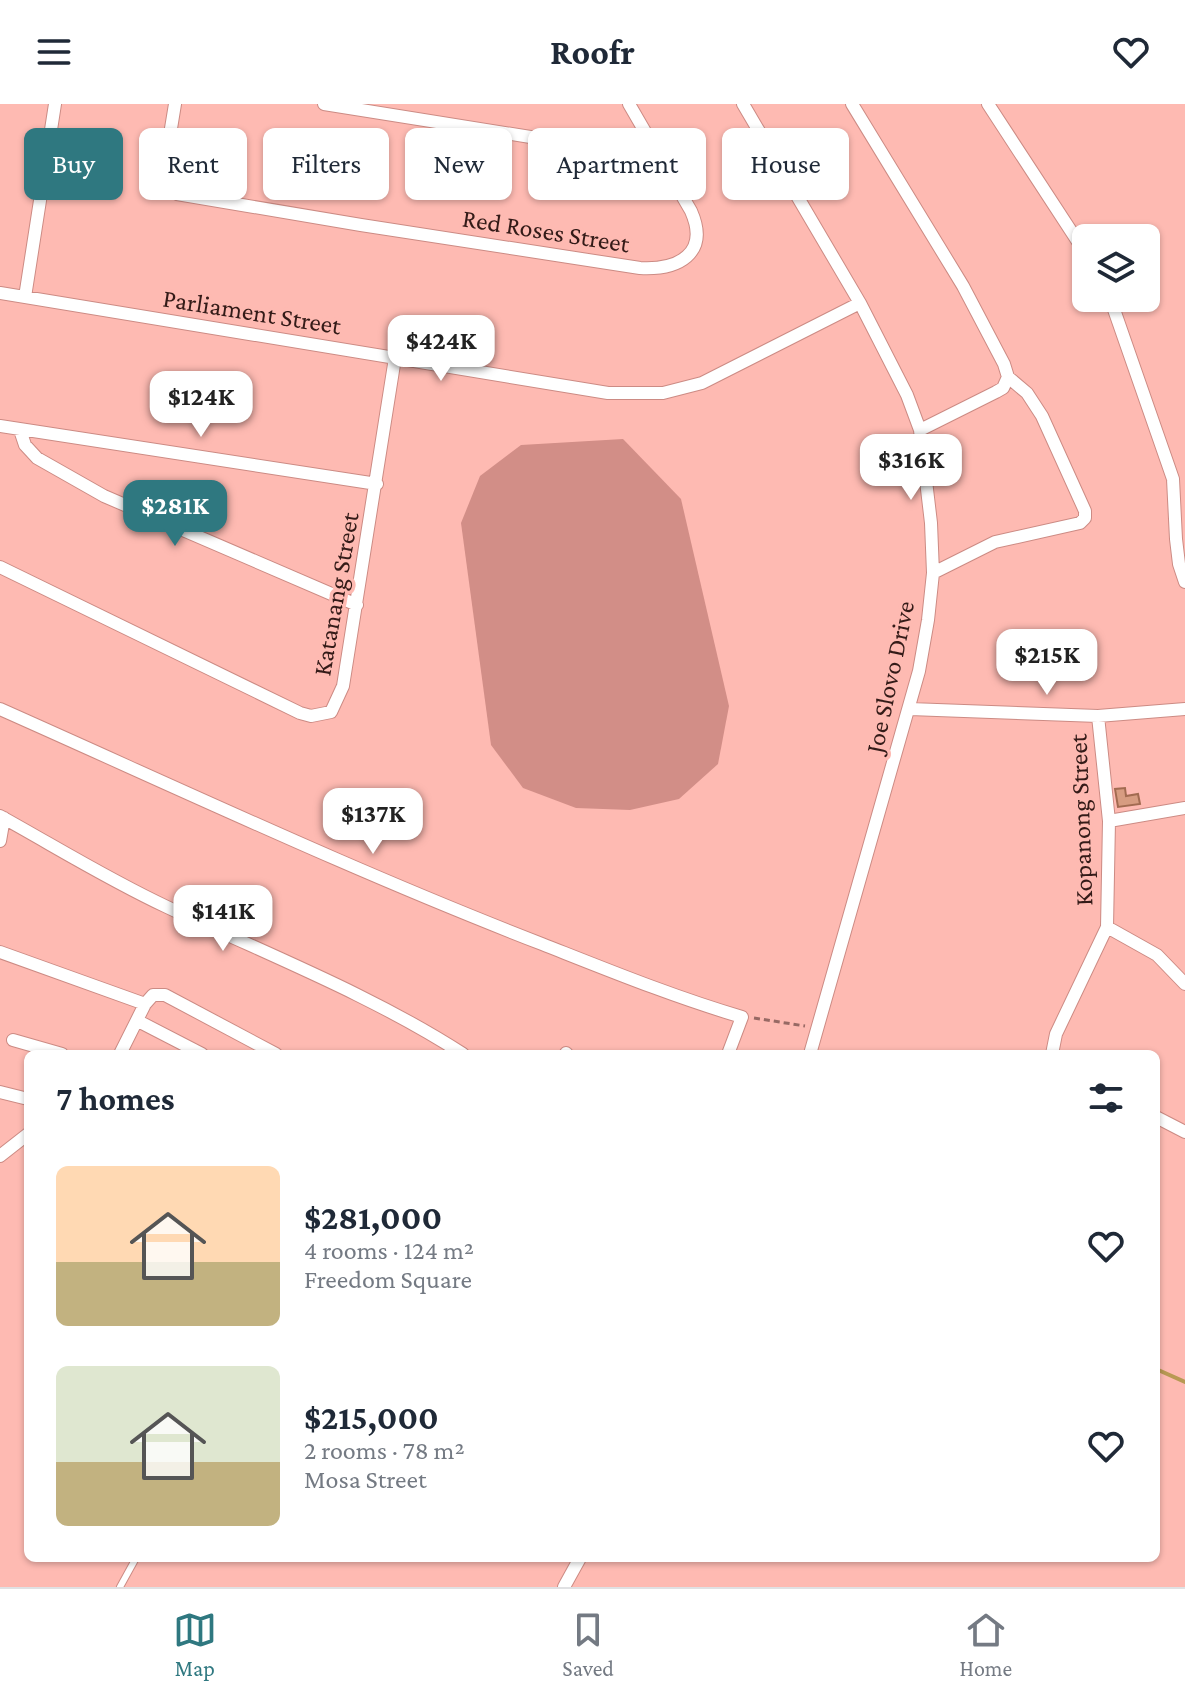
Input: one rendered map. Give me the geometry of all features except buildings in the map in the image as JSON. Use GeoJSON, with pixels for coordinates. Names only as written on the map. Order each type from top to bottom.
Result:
{"type":"FeatureCollection","features":[{"type":"Feature","properties":{"kind":"street"},"geometry":{"type":"LineString","coordinates":[[25,297],[55,104]]}},
{"type":"Feature","properties":{"kind":"street","name":"Red Roses Street"},"geometry":{"type":"LineString","coordinates":[[175,104],[165,176],[170,190],[177,194],[640,268],[664,268],[676,264],[690,253],[697,237],[697,226],[685,200]]}},
{"type":"Feature","properties":{"kind":"street"},"geometry":{"type":"LineString","coordinates":[[324,104],[528,135]]}},
{"type":"Feature","properties":{"kind":"street","name":"Red Roses Street"},"geometry":{"type":"LineString","coordinates":[[629,104],[643,128]]}},
{"type":"Feature","properties":{"kind":"street","name":"Joe Slovo Drive"},"geometry":{"type":"LineString","coordinates":[[743,104],[860,303],[902,384],[920,430],[931,523],[933,573],[928,620],[910,709],[811,1050]]}},
{"type":"Feature","properties":{"kind":"street"},"geometry":{"type":"LineString","coordinates":[[852,104],[963,286],[1008,377],[1007,383],[996,392],[920,430]]}},
{"type":"Feature","properties":{"kind":"street"},"geometry":{"type":"LineString","coordinates":[[988,104],[1072,233]]}},
{"type":"Feature","properties":{"kind":"street","name":"Parliament Street"},"geometry":{"type":"LineString","coordinates":[[0,293],[608,393],[663,393],[702,383],[860,303]]}},
{"type":"Feature","properties":{"kind":"street"},"geometry":{"type":"LineString","coordinates":[[1115,312],[1173,479],[1176,539],[1185,582]]}},
{"type":"Feature","properties":{"kind":"street","name":"Katanang Street"},"geometry":{"type":"LineString","coordinates":[[0,567],[300,713],[311,716],[331,712],[340,697],[357,605],[395,358]]}},
{"type":"Feature","properties":{"kind":"street"},"geometry":{"type":"LineString","coordinates":[[933,573],[985,546],[1080,523],[1085,518],[1085,511],[1042,416],[1027,393],[1008,377]]}},
{"type":"Feature","properties":{"kind":"street"},"geometry":{"type":"LineString","coordinates":[[0,426],[377,484]]}},
{"type":"Feature","properties":{"kind":"street"},"geometry":{"type":"LineString","coordinates":[[20,430],[25,445],[37,458],[104,496],[357,605]]}},
{"type":"Feature","properties":{"kind":"street"},"geometry":{"type":"LineString","coordinates":[[0,709],[347,865],[646,985],[742,1017],[730,1050]]}},
{"type":"Feature","properties":{"kind":"street"},"geometry":{"type":"LineString","coordinates":[[910,709],[1098,716],[1185,709]]}},
{"type":"Feature","properties":{"kind":"street","name":"Kopanong Street"},"geometry":{"type":"LineString","coordinates":[[1052,1050],[1053,1041],[1107,927],[1109,821],[1098,716]]}},
{"type":"Feature","properties":{"kind":"street"},"geometry":{"type":"LineString","coordinates":[[1109,821],[1185,808]]}},
{"type":"Feature","properties":{"kind":"street"},"geometry":{"type":"LineString","coordinates":[[0,841],[2,817],[124,887],[343,988],[456,1050]]}},
{"type":"Feature","properties":{"kind":"street"},"geometry":{"type":"LineString","coordinates":[[1107,927],[1157,955],[1185,984]]}},
{"type":"Feature","properties":{"kind":"street"},"geometry":{"type":"LineString","coordinates":[[0,952],[145,1004]]}},
{"type":"Feature","properties":{"kind":"street"},"geometry":{"type":"LineString","coordinates":[[122,1050],[145,1004],[153,995],[165,995],[268,1050]]}},
{"type":"Feature","properties":{"kind":"street"},"geometry":{"type":"LineString","coordinates":[[138,1021],[194,1050]]}},
{"type":"Feature","properties":{"kind":"street"},"geometry":{"type":"LineString","coordinates":[[13,1040],[48,1050]]}},
{"type":"Feature","properties":{"kind":"street"},"geometry":{"type":"LineString","coordinates":[[0,1092],[24,1098]]}},
{"type":"Feature","properties":{"kind":"street"},"geometry":{"type":"LineString","coordinates":[[1160,1119],[1185,1132]]}},
{"type":"Feature","properties":{"kind":"street"},"geometry":{"type":"LineString","coordinates":[[0,1156],[24,1137]]}},
{"type":"Feature","properties":{"kind":"street"},"geometry":{"type":"LineString","coordinates":[[564,1587],[578,1562]]}},
{"type":"Feature","properties":{"kind":"lane"},"geometry":{"type":"LineString","coordinates":[[120,1587],[134,1562]]}},
{"type":"Feature","properties":{"kind":"path"},"geometry":{"type":"LineString","coordinates":[[742,1017],[817,1028]]}},
{"type":"Feature","properties":{"kind":"shaded area"},"geometry":{"type":"Polygon","coordinates":[[[623,439],[681,499],[729,706],[718,764],[679,799],[630,810],[576,808],[523,788],[491,745],[461,523],[480,476],[521,445],[623,439]]]}},
{"type":"Feature","properties":{"kind":"waterway"},"geometry":{"type":"LineString","coordinates":[[1160,1371],[1185,1382]]}}]}
